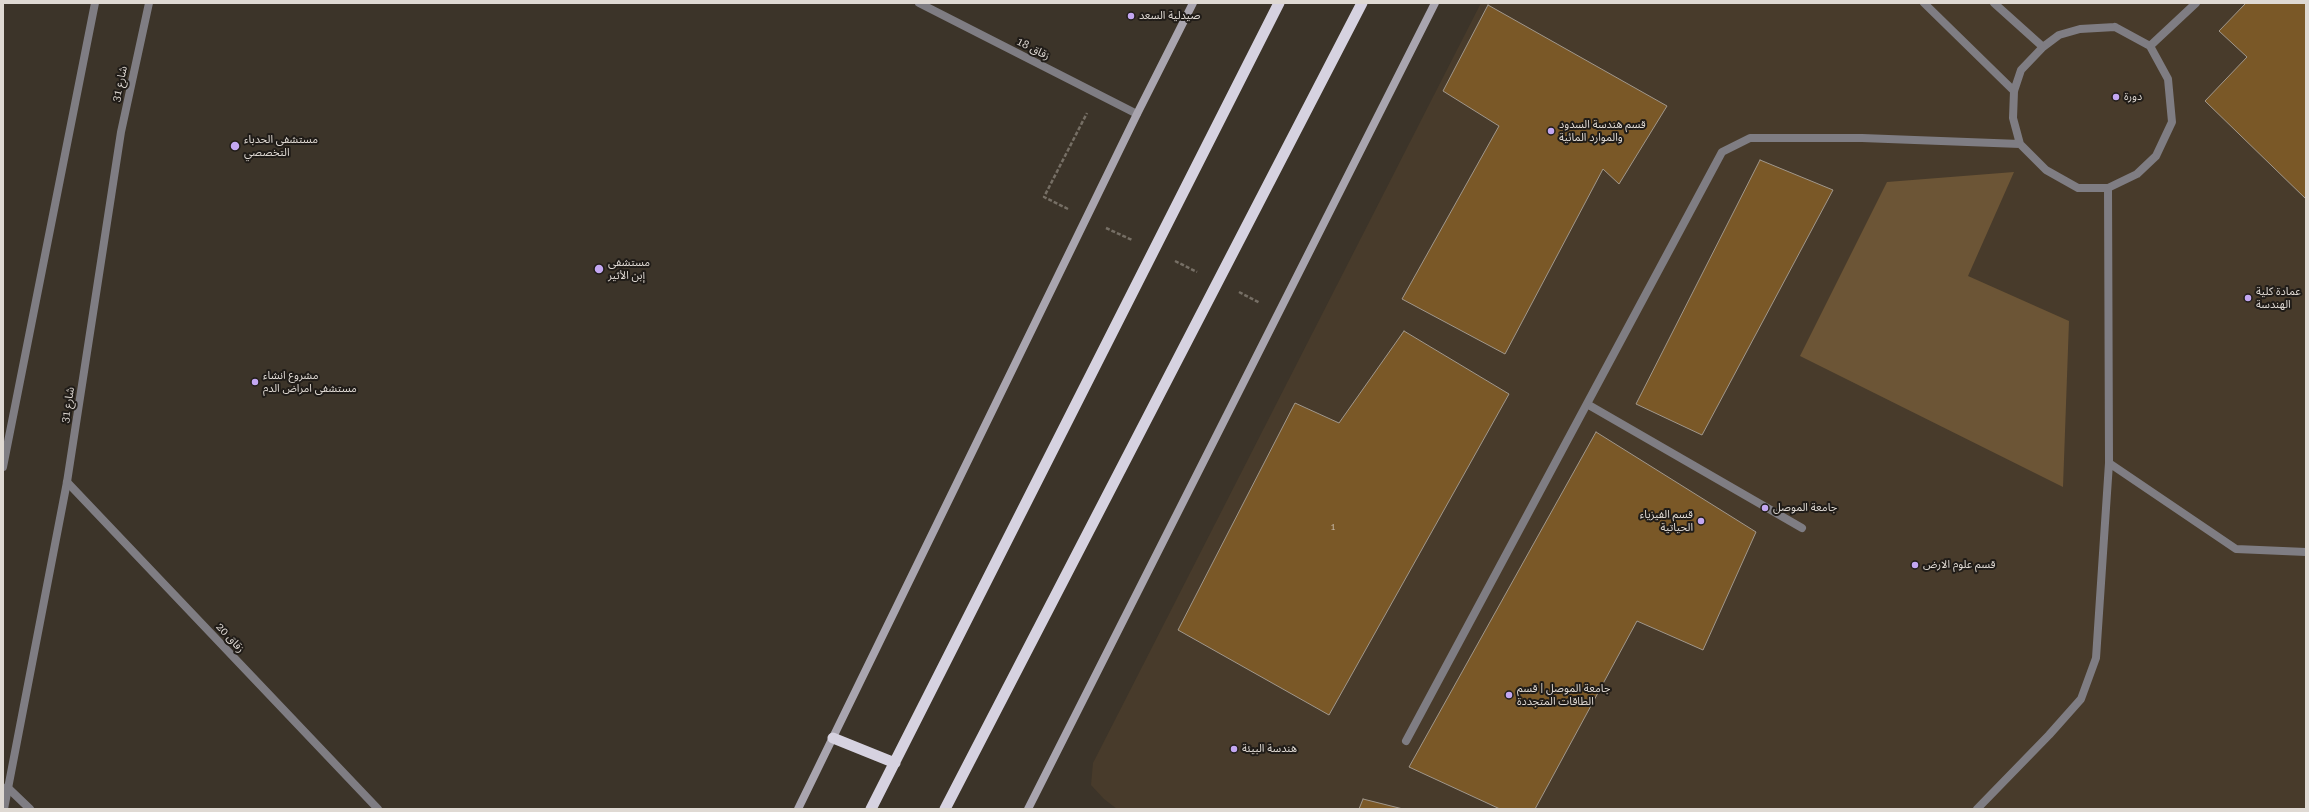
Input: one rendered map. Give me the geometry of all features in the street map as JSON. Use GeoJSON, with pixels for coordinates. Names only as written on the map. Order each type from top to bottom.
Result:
{"type":"FeatureCollection","features":[{"type":"Feature","properties":{"kind":"highway"},"geometry":{"type":"LineString","coordinates":[[871,809],[1279,3]]}},
{"type":"Feature","properties":{"kind":"highway"},"geometry":{"type":"LineString","coordinates":[[945,809],[1362,3]]}},
{"type":"Feature","properties":{"kind":"highway"},"geometry":{"type":"LineString","coordinates":[[833,738],[895,763]]}},
{"type":"Feature","properties":{"kind":"main road"},"geometry":{"type":"LineString","coordinates":[[798,809],[1137,114],[1193,3]]}},
{"type":"Feature","properties":{"kind":"main road"},"geometry":{"type":"LineString","coordinates":[[1028,809],[1435,3]]}},
{"type":"Feature","properties":{"kind":"street"},"geometry":{"type":"LineString","coordinates":[[3,467],[95,3]]}},
{"type":"Feature","properties":{"kind":"street","name":"شارع 31"},"geometry":{"type":"LineString","coordinates":[[4,809],[7,787],[67,482],[121,132],[149,3]]}},
{"type":"Feature","properties":{"kind":"street","name":"زقاق 18"},"geometry":{"type":"LineString","coordinates":[[919,3],[1137,114]]}},
{"type":"Feature","properties":{"kind":"street"},"geometry":{"type":"LineString","coordinates":[[1924,3],[2014,91]]}},
{"type":"Feature","properties":{"kind":"street"},"geometry":{"type":"LineString","coordinates":[[1994,3],[2043,47]]}},
{"type":"Feature","properties":{"kind":"street"},"geometry":{"type":"LineString","coordinates":[[2150,46],[2196,3]]}},
{"type":"Feature","properties":{"kind":"street"},"geometry":{"type":"LineString","coordinates":[[2115,27],[2150,46],[2168,79],[2172,122],[2156,156],[2137,174],[2108,188],[2078,188],[2046,170],[2020,144],[2012,118],[2014,91],[2021,70],[2043,47],[2059,35],[2080,28],[2115,27]]}},
{"type":"Feature","properties":{"kind":"street"},"geometry":{"type":"LineString","coordinates":[[1406,741],[1722,152],[1750,138],[1862,138],[2020,144]]}},
{"type":"Feature","properties":{"kind":"street"},"geometry":{"type":"LineString","coordinates":[[1977,809],[2049,735],[2081,699],[2096,658],[2109,463],[2108,188]]}},
{"type":"Feature","properties":{"kind":"street"},"geometry":{"type":"LineString","coordinates":[[1587,404],[1802,528]]}},
{"type":"Feature","properties":{"kind":"street"},"geometry":{"type":"LineString","coordinates":[[2109,463],[2236,549],[2306,552]]}},
{"type":"Feature","properties":{"kind":"street","name":"زقاق 20"},"geometry":{"type":"LineString","coordinates":[[67,482],[378,809]]}},
{"type":"Feature","properties":{"kind":"street"},"geometry":{"type":"LineString","coordinates":[[7,787],[30,809]]}},
{"type":"Feature","properties":{"kind":"path"},"geometry":{"type":"LineString","coordinates":[[1044,197],[1097,94]]}},
{"type":"Feature","properties":{"kind":"shaded area","name":"جامعة الموصل"},"geometry":{"type":"Polygon","coordinates":[[[1481,3],[2306,3],[2306,809],[1117,809],[1104,799],[1091,785],[1093,763],[1481,3]]]}},
{"type":"Feature","properties":{"kind":"shaded area"},"geometry":{"type":"Polygon","coordinates":[[[2014,172],[1968,276],[2069,321],[2063,487],[1800,356],[1887,182],[2014,172]]]}},
{"type":"Feature","properties":{"kind":"building"},"geometry":{"type":"Polygon","coordinates":[[[2246,3],[2306,3],[2306,199],[2205,101],[2247,57],[2219,31],[2246,3]]]}},
{"type":"Feature","properties":{"kind":"building"},"geometry":{"type":"Polygon","coordinates":[[[1488,5],[1667,106],[1619,184],[1603,169],[1505,354],[1402,299],[1499,126],[1443,91],[1488,5]]]}},
{"type":"Feature","properties":{"kind":"building"},"geometry":{"type":"Polygon","coordinates":[[[1760,160],[1833,190],[1702,435],[1636,404],[1760,160]]]}},
{"type":"Feature","properties":{"kind":"building"},"geometry":{"type":"Polygon","coordinates":[[[1404,331],[1509,394],[1329,715],[1178,630],[1295,403],[1339,423],[1404,331]]]}},
{"type":"Feature","properties":{"kind":"building"},"geometry":{"type":"Polygon","coordinates":[[[1596,432],[1756,532],[1703,650],[1637,621],[1535,809],[1500,809],[1409,767],[1596,432]]]}},
{"type":"Feature","properties":{"kind":"building"},"geometry":{"type":"Polygon","coordinates":[[[1363,799],[1403,809],[1359,809],[1363,799]]]}},
{"type":"Feature","properties":{"kind":"place","name":"صيدلية السعد"},"geometry":{"type":"Point","coordinates":[1131,16]}},
{"type":"Feature","properties":{"kind":"place","name":"دورة"},"geometry":{"type":"Point","coordinates":[2116,97]}},
{"type":"Feature","properties":{"kind":"place","name":"قسم هندسة السدود والموارد المائية"},"geometry":{"type":"Point","coordinates":[1551,131]}},
{"type":"Feature","properties":{"kind":"place","name":"مستشفى الحدباء التخصصي"},"geometry":{"type":"Point","coordinates":[235,146]}},
{"type":"Feature","properties":{"kind":"place","name":"مستشفى إبن الأثير"},"geometry":{"type":"Point","coordinates":[599,269]}},
{"type":"Feature","properties":{"kind":"place","name":"عمادة كلية الهندسة"},"geometry":{"type":"Point","coordinates":[2248,298]}},
{"type":"Feature","properties":{"kind":"place","name":"مشروع انشاء مستشفى امراض الدم"},"geometry":{"type":"Point","coordinates":[255,382]}},
{"type":"Feature","properties":{"kind":"place","name":"جامعة الموصل"},"geometry":{"type":"Point","coordinates":[1765,508]}},
{"type":"Feature","properties":{"kind":"place","name":"قسم الفيزياء الحياتية"},"geometry":{"type":"Point","coordinates":[1701,521]}},
{"type":"Feature","properties":{"kind":"place","name":"قسم علوم الارض"},"geometry":{"type":"Point","coordinates":[1915,565]}},
{"type":"Feature","properties":{"kind":"place","name":"جامعة الموصل | قسم الطاقات المتجددة"},"geometry":{"type":"Point","coordinates":[1509,695]}},
{"type":"Feature","properties":{"kind":"place","name":"هندسة البيئة"},"geometry":{"type":"Point","coordinates":[1234,749]}}]}
